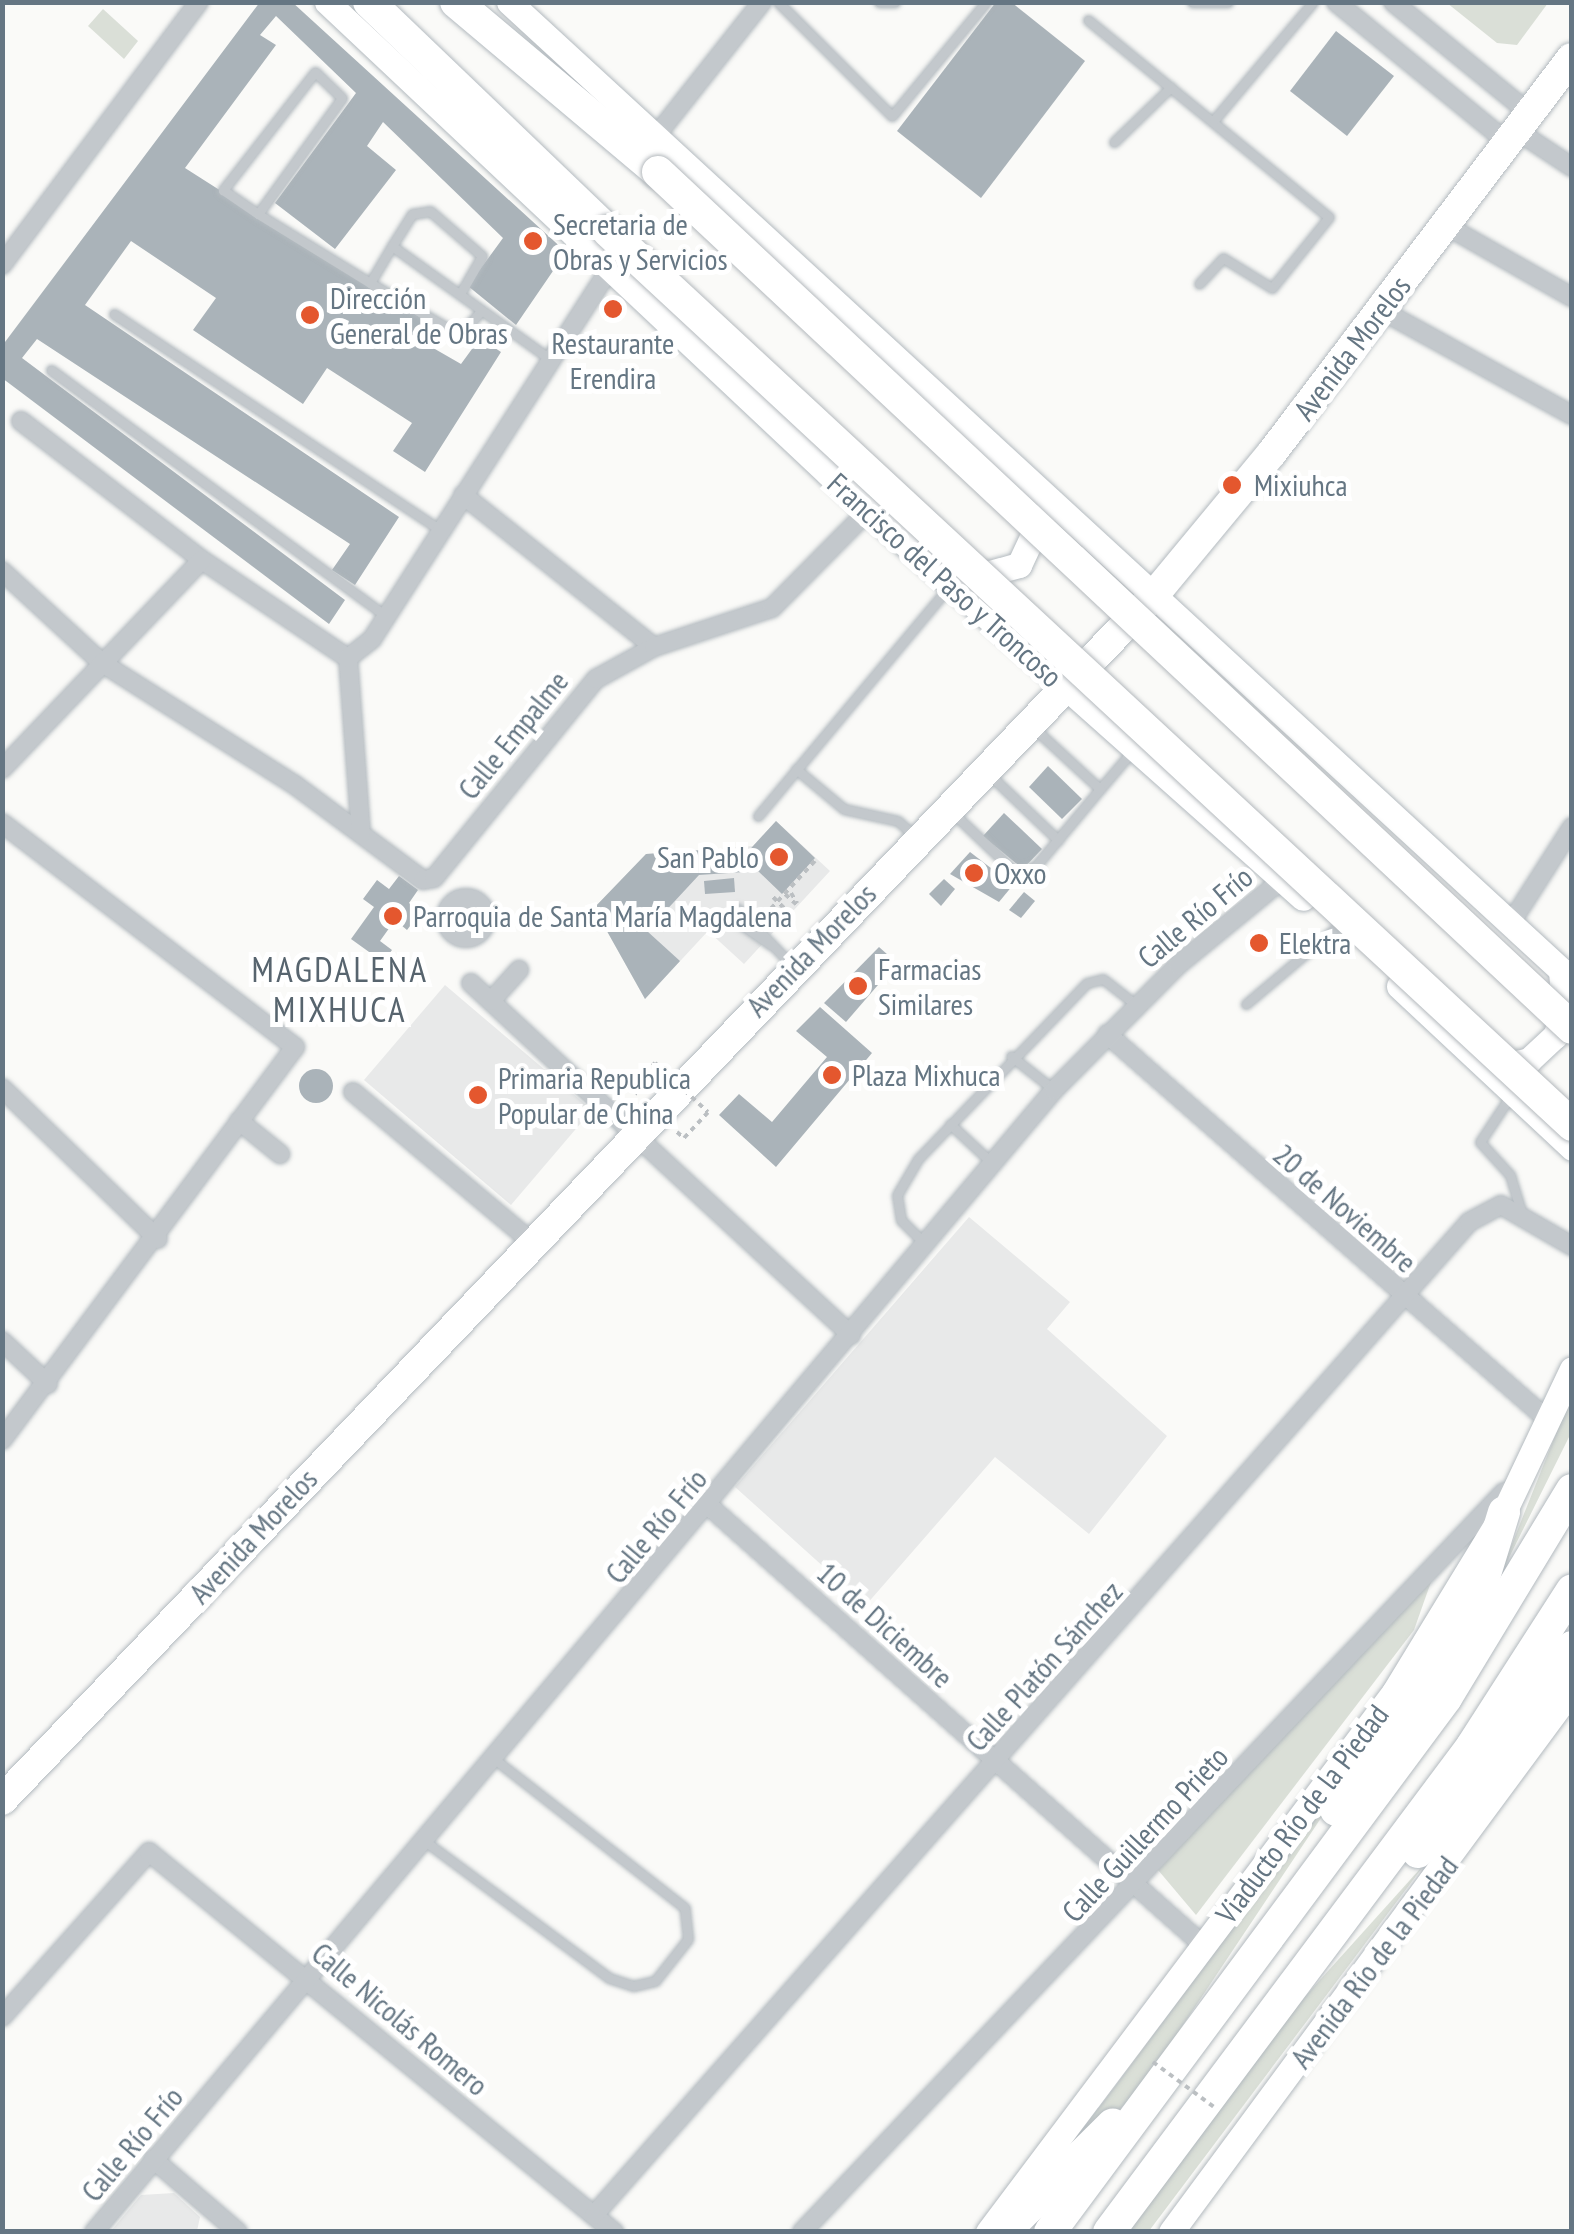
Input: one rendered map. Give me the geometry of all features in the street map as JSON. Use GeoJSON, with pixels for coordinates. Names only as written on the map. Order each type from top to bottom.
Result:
{"type":"FeatureCollection","features":[{"type":"Feature","properties":{"kind":"highway","name":"Francisco del Paso y Troncoso"},"geometry":{"type":"LineString","coordinates":[[370,2],[608,230],[1572,1125]]}},
{"type":"Feature","properties":{"kind":"highway"},"geometry":{"type":"LineString","coordinates":[[456,2],[531,59]]}},
{"type":"Feature","properties":{"kind":"highway"},"geometry":{"type":"LineString","coordinates":[[475,2],[531,59],[658,172],[1572,1028]]}},
{"type":"Feature","properties":{"kind":"highway","name":"Viaducto Río de la Piedad"},"geometry":{"type":"LineString","coordinates":[[1050,2232],[1156,2074],[1233,1983],[1446,1698],[1572,1490]]}},
{"type":"Feature","properties":{"kind":"highway"},"geometry":{"type":"LineString","coordinates":[[1233,1983],[1285,1887],[1476,1600],[1504,1512]]}},
{"type":"Feature","properties":{"kind":"highway"},"geometry":{"type":"LineString","coordinates":[[1109,2232],[1472,1746],[1572,1590]]}},
{"type":"Feature","properties":{"kind":"highway"},"geometry":{"type":"LineString","coordinates":[[1310,1960],[1336,1945],[1440,1828],[1572,1647]]}},
{"type":"Feature","properties":{"kind":"highway"},"geometry":{"type":"LineString","coordinates":[[1004,2232],[1156,2074]]}},
{"type":"Feature","properties":{"kind":"main road","name":"Francisco del Paso y Troncoso"},"geometry":{"type":"LineString","coordinates":[[327,2],[868,510],[1283,879],[1572,1148]]}},
{"type":"Feature","properties":{"kind":"main road"},"geometry":{"type":"LineString","coordinates":[[509,2],[1036,489],[1512,921],[1566,975],[1564,1012],[1548,1046],[1518,1065],[1482,1065]]}},
{"type":"Feature","properties":{"kind":"main road","name":"Avenida Morelos"},"geometry":{"type":"LineString","coordinates":[[2,1800],[794,967],[1155,594],[1381,310],[1572,58]]}},
{"type":"Feature","properties":{"kind":"main road"},"geometry":{"type":"LineString","coordinates":[[953,583],[996,576],[1028,556],[1042,524],[1036,489]]}},
{"type":"Feature","properties":{"kind":"main road","name":"Viaducto Río de la Piedad"},"geometry":{"type":"LineString","coordinates":[[988,2232],[1394,1692],[1504,1512],[1572,1369]]}},
{"type":"Feature","properties":{"kind":"main road","name":"Avenida Río de la Piedad"},"geometry":{"type":"LineString","coordinates":[[1172,2232],[1572,1689]]}},
{"type":"Feature","properties":{"kind":"street"},"geometry":{"type":"LineString","coordinates":[[656,136],[762,2]]}},
{"type":"Feature","properties":{"kind":"street"},"geometry":{"type":"LineString","coordinates":[[1336,2],[1572,166]]}},
{"type":"Feature","properties":{"kind":"street"},"geometry":{"type":"LineString","coordinates":[[1393,2],[1518,129]]}},
{"type":"Feature","properties":{"kind":"street"},"geometry":{"type":"LineString","coordinates":[[2,265],[196,3]]}},
{"type":"Feature","properties":{"kind":"street"},"geometry":{"type":"LineString","coordinates":[[1445,226],[1572,297]]}},
{"type":"Feature","properties":{"kind":"street"},"geometry":{"type":"LineString","coordinates":[[361,834],[348,658],[386,616],[609,270]]}},
{"type":"Feature","properties":{"kind":"street"},"geometry":{"type":"LineString","coordinates":[[1381,310],[1572,414]]}},
{"type":"Feature","properties":{"kind":"street"},"geometry":{"type":"LineString","coordinates":[[21,420],[202,560],[348,658]]}},
{"type":"Feature","properties":{"kind":"street"},"geometry":{"type":"LineString","coordinates":[[464,494],[654,646]]}},
{"type":"Feature","properties":{"kind":"street","name":"Calle Empalme"},"geometry":{"type":"LineString","coordinates":[[434,878],[565,710],[596,679],[654,646],[772,608],[868,510]]}},
{"type":"Feature","properties":{"kind":"street"},"geometry":{"type":"LineString","coordinates":[[2,769],[202,560]]}},
{"type":"Feature","properties":{"kind":"street"},"geometry":{"type":"LineString","coordinates":[[2,570],[102,662],[361,834],[411,876],[434,878],[458,900],[482,906],[485,924],[471,938],[450,935],[446,914],[458,900]]}},
{"type":"Feature","properties":{"kind":"street"},"geometry":{"type":"LineString","coordinates":[[2,823],[295,1046],[158,1238],[2,1440]]}},
{"type":"Feature","properties":{"kind":"street"},"geometry":{"type":"LineString","coordinates":[[1512,921],[1572,827]]}},
{"type":"Feature","properties":{"kind":"street","name":"Calle Río Frío"},"geometry":{"type":"LineString","coordinates":[[94,2232],[709,1506],[1054,1090],[1135,1004],[1283,879]]}},
{"type":"Feature","properties":{"kind":"street"},"geometry":{"type":"LineString","coordinates":[[491,1000],[518,970]]}},
{"type":"Feature","properties":{"kind":"street"},"geometry":{"type":"LineString","coordinates":[[471,983],[852,1335]]}},
{"type":"Feature","properties":{"kind":"street","name":"20 de Noviembre"},"geometry":{"type":"LineString","coordinates":[[1107,1034],[1548,1421]]}},
{"type":"Feature","properties":{"kind":"street"},"geometry":{"type":"LineString","coordinates":[[2,1088],[158,1238]]}},
{"type":"Feature","properties":{"kind":"street"},"geometry":{"type":"LineString","coordinates":[[353,1092],[532,1242]]}},
{"type":"Feature","properties":{"kind":"street"},"geometry":{"type":"LineString","coordinates":[[239,1122],[280,1154]]}},
{"type":"Feature","properties":{"kind":"street","name":"Calle Platón Sánchez"},"geometry":{"type":"LineString","coordinates":[[594,2215],[1482,1210],[1521,1210]]}},
{"type":"Feature","properties":{"kind":"street"},"geometry":{"type":"LineString","coordinates":[[1521,1210],[1572,1246]]}},
{"type":"Feature","properties":{"kind":"street"},"geometry":{"type":"LineString","coordinates":[[2,1342],[48,1384]]}},
{"type":"Feature","properties":{"kind":"street","name":"Calle Guillermo Prieto"},"geometry":{"type":"LineString","coordinates":[[802,2232],[1135,1885],[1524,1470]]}},
{"type":"Feature","properties":{"kind":"street","name":"10 de Diciembre"},"geometry":{"type":"LineString","coordinates":[[709,1506],[1203,1945]]}},
{"type":"Feature","properties":{"kind":"street","name":"Calle Nicolás Romero"},"geometry":{"type":"LineString","coordinates":[[2,2017],[149,1852],[310,1979],[614,2232]]}},
{"type":"Feature","properties":{"kind":"street"},"geometry":{"type":"LineString","coordinates":[[154,2160],[232,2229]]}},
{"type":"Feature","properties":{"kind":"lane"},"geometry":{"type":"LineString","coordinates":[[778,2],[892,116],[986,2]]}},
{"type":"Feature","properties":{"kind":"lane"},"geometry":{"type":"LineString","coordinates":[[879,2],[895,2]]}},
{"type":"Feature","properties":{"kind":"lane"},"geometry":{"type":"LineString","coordinates":[[1192,2],[1228,2]]}},
{"type":"Feature","properties":{"kind":"lane"},"geometry":{"type":"LineString","coordinates":[[1214,120],[1313,2]]}},
{"type":"Feature","properties":{"kind":"lane"},"geometry":{"type":"LineString","coordinates":[[1088,20],[1329,216],[1272,288],[1223,258],[1199,284]]}},
{"type":"Feature","properties":{"kind":"lane"},"geometry":{"type":"LineString","coordinates":[[258,214],[342,98],[315,72],[223,188],[258,214],[370,284],[457,332],[481,311]]}},
{"type":"Feature","properties":{"kind":"lane"},"geometry":{"type":"LineString","coordinates":[[1114,142],[1172,86]]}},
{"type":"Feature","properties":{"kind":"lane"},"geometry":{"type":"LineString","coordinates":[[370,284],[412,214],[430,211],[482,256],[462,290]]}},
{"type":"Feature","properties":{"kind":"lane"},"geometry":{"type":"LineString","coordinates":[[392,246],[462,290],[481,311],[550,359]]}},
{"type":"Feature","properties":{"kind":"lane"},"geometry":{"type":"LineString","coordinates":[[114,314],[440,530]]}},
{"type":"Feature","properties":{"kind":"lane"},"geometry":{"type":"LineString","coordinates":[[50,370],[386,616]]}},
{"type":"Feature","properties":{"kind":"lane"},"geometry":{"type":"LineString","coordinates":[[758,816],[953,583]]}},
{"type":"Feature","properties":{"kind":"lane"},"geometry":{"type":"LineString","coordinates":[[1029,724],[1100,789]]}},
{"type":"Feature","properties":{"kind":"lane"},"geometry":{"type":"LineString","coordinates":[[948,808],[1015,872],[1034,868],[1134,749]]}},
{"type":"Feature","properties":{"kind":"lane"},"geometry":{"type":"LineString","coordinates":[[796,769],[844,809],[898,821],[918,839]]}},
{"type":"Feature","properties":{"kind":"lane"},"geometry":{"type":"LineString","coordinates":[[985,770],[1058,840]]}},
{"type":"Feature","properties":{"kind":"lane"},"geometry":{"type":"LineString","coordinates":[[735,913],[794,967]]}},
{"type":"Feature","properties":{"kind":"lane"},"geometry":{"type":"LineString","coordinates":[[1246,1004],[1336,928]]}},
{"type":"Feature","properties":{"kind":"lane"},"geometry":{"type":"LineString","coordinates":[[925,1244],[901,1220],[898,1195],[950,1124],[1011,1056],[1088,983],[1102,979],[1135,1004]]}},
{"type":"Feature","properties":{"kind":"lane"},"geometry":{"type":"LineString","coordinates":[[1011,1056],[1054,1090]]}},
{"type":"Feature","properties":{"kind":"lane"},"geometry":{"type":"LineString","coordinates":[[1513,1092],[1480,1142],[1510,1175],[1521,1210]]}},
{"type":"Feature","properties":{"kind":"lane"},"geometry":{"type":"LineString","coordinates":[[950,1124],[992,1163]]}},
{"type":"Feature","properties":{"kind":"lane"},"geometry":{"type":"LineString","coordinates":[[426,1842],[609,1978],[632,1986],[655,1981],[688,1939],[685,1908],[494,1760]]}},
{"type":"Feature","properties":{"kind":"path"},"geometry":{"type":"LineString","coordinates":[[760,920],[775,899],[788,893],[815,861]]}},
{"type":"Feature","properties":{"kind":"path"},"geometry":{"type":"LineString","coordinates":[[788,893],[797,905]]}},
{"type":"Feature","properties":{"kind":"path"},"geometry":{"type":"LineString","coordinates":[[775,899],[790,914]]}},
{"type":"Feature","properties":{"kind":"path"},"geometry":{"type":"LineString","coordinates":[[638,1094],[631,1087],[655,1062],[708,1112],[684,1138]]}},
{"type":"Feature","properties":{"kind":"path"},"geometry":{"type":"LineString","coordinates":[[1156,2074],[1214,2108]]}},
{"type":"Feature","properties":{"kind":"shaded area"},"geometry":{"type":"Polygon","coordinates":[[[1447,3],[1548,3],[1517,45],[1497,43],[1447,3]]]}},
{"type":"Feature","properties":{"kind":"shaded area"},"geometry":{"type":"Polygon","coordinates":[[[103,9],[138,41],[124,59],[88,26],[103,9]]]}},
{"type":"Feature","properties":{"kind":"shaded area"},"geometry":{"type":"Polygon","coordinates":[[[776,821],[830,871],[744,964],[708,931],[645,999],[594,908],[646,854],[753,846],[776,821]]]}},
{"type":"Feature","properties":{"kind":"shaded area","name":"Primaria Republica Popular de China"},"geometry":{"type":"Polygon","coordinates":[[[445,985],[592,1110],[511,1205],[364,1080],[445,985]]]}},
{"type":"Feature","properties":{"kind":"shaded area"},"geometry":{"type":"Polygon","coordinates":[[[969,1217],[1070,1302],[1047,1329],[1167,1436],[1089,1534],[995,1457],[866,1605],[735,1487],[969,1217]]]}},
{"type":"Feature","properties":{"kind":"shaded area"},"geometry":{"type":"Polygon","coordinates":[[[1571,1396],[1571,1433],[1483,1610],[1504,1564],[1571,1396]]]}},
{"type":"Feature","properties":{"kind":"shaded area"},"geometry":{"type":"Polygon","coordinates":[[[1432,1579],[1414,1630],[1196,1915],[1158,1870],[1432,1579]]]}},
{"type":"Feature","properties":{"kind":"shaded area"},"geometry":{"type":"Polygon","coordinates":[[[1381,1728],[1139,2091],[1040,2185],[1116,2085],[1381,1728]]]}},
{"type":"Feature","properties":{"kind":"shaded area"},"geometry":{"type":"Polygon","coordinates":[[[1428,1860],[1149,2231],[1124,2232],[1292,2011],[1428,1860]]]}},
{"type":"Feature","properties":{"kind":"shaded area"},"geometry":{"type":"Polygon","coordinates":[[[174,2193],[200,2217],[197,2231],[111,2231],[141,2195],[174,2193]]]}},
{"type":"Feature","properties":{"kind":"building","name":"Dirección General de Obras"},"geometry":{"type":"Polygon","coordinates":[[[260,2],[292,2],[566,252],[516,325],[468,286],[503,238],[383,122],[367,146],[396,170],[335,249],[275,203],[356,93],[276,16],[260,35],[276,45],[185,168],[432,325],[421,341],[461,364],[480,338],[501,352],[425,472],[393,451],[412,423],[327,368],[303,404],[193,330],[216,298],[131,241],[85,305],[399,517],[355,585],[332,570],[350,544],[37,339],[22,358],[345,600],[329,624],[2,378],[2,346],[260,2]]]}},
{"type":"Feature","properties":{"kind":"building"},"geometry":{"type":"Polygon","coordinates":[[[996,2],[1011,2],[1085,61],[981,198],[897,131],[996,2]]]}},
{"type":"Feature","properties":{"kind":"building"},"geometry":{"type":"Polygon","coordinates":[[[1336,31],[1394,76],[1347,136],[1290,91],[1336,31]]]}},
{"type":"Feature","properties":{"kind":"building"},"geometry":{"type":"Polygon","coordinates":[[[1048,766],[1082,799],[1062,819],[1029,787],[1048,766]]]}},
{"type":"Feature","properties":{"kind":"building"},"geometry":{"type":"Polygon","coordinates":[[[1004,813],[1042,849],[1023,869],[983,836],[1004,813]]]}},
{"type":"Feature","properties":{"kind":"building"},"geometry":{"type":"Polygon","coordinates":[[[776,821],[815,858],[782,894],[758,871],[699,875],[647,931],[680,961],[645,999],[594,908],[646,854],[731,848],[743,857],[776,821]]]}},
{"type":"Feature","properties":{"kind":"building"},"geometry":{"type":"Polygon","coordinates":[[[970,852],[1013,885],[999,902],[950,874],[970,852]]]}},
{"type":"Feature","properties":{"kind":"building","name":"Parroquia de Santa María Magdalena"},"geometry":{"type":"Polygon","coordinates":[[[399,876],[418,890],[409,903],[421,912],[407,930],[395,920],[380,941],[392,950],[383,962],[351,939],[374,907],[363,899],[377,880],[389,889],[399,876]]]}},
{"type":"Feature","properties":{"kind":"building"},"geometry":{"type":"Polygon","coordinates":[[[734,878],[735,892],[705,894],[704,881],[734,878]]]}},
{"type":"Feature","properties":{"kind":"building"},"geometry":{"type":"Polygon","coordinates":[[[944,879],[955,889],[941,906],[929,894],[944,879]]]}},
{"type":"Feature","properties":{"kind":"building"},"geometry":{"type":"Polygon","coordinates":[[[1024,892],[1035,901],[1021,918],[1009,910],[1024,892]]]}},
{"type":"Feature","properties":{"kind":"building"},"geometry":{"type":"Polygon","coordinates":[[[879,947],[897,963],[846,1022],[824,1003],[879,947]]]}},
{"type":"Feature","properties":{"kind":"building","name":"Plaza Mixhuca"},"geometry":{"type":"Polygon","coordinates":[[[820,1007],[872,1053],[776,1167],[719,1115],[739,1094],[772,1122],[827,1057],[796,1031],[820,1007]]]}},
{"type":"Feature","properties":{"kind":"building"},"geometry":{"type":"Polygon","coordinates":[[[316,1069],[328,1074],[333,1086],[328,1098],[316,1103],[304,1098],[299,1086],[304,1074],[316,1069]]]}},
{"type":"Feature","properties":{"kind":"place","name":"Secretaria de Obras y Servicios"},"geometry":{"type":"Point","coordinates":[533,241]}},
{"type":"Feature","properties":{"kind":"place","name":"Restaurante Erendira"},"geometry":{"type":"Point","coordinates":[613,309]}},
{"type":"Feature","properties":{"kind":"place","name":"Dirección General de Obras"},"geometry":{"type":"Point","coordinates":[310,315]}},
{"type":"Feature","properties":{"kind":"place","name":"Mixiuhca"},"geometry":{"type":"Point","coordinates":[1232,485]}},
{"type":"Feature","properties":{"kind":"place","name":"San Pablo"},"geometry":{"type":"Point","coordinates":[779,857]}},
{"type":"Feature","properties":{"kind":"place","name":"Oxxo"},"geometry":{"type":"Point","coordinates":[974,873]}},
{"type":"Feature","properties":{"kind":"place","name":"Parroquia de Santa María Magdalena"},"geometry":{"type":"Point","coordinates":[393,916]}},
{"type":"Feature","properties":{"kind":"place","name":"Elektra"},"geometry":{"type":"Point","coordinates":[1259,943]}},
{"type":"Feature","properties":{"kind":"place","name":"Farmacias Similares"},"geometry":{"type":"Point","coordinates":[858,986]}},
{"type":"Feature","properties":{"kind":"place","name":"Plaza Mixhuca"},"geometry":{"type":"Point","coordinates":[832,1075]}},
{"type":"Feature","properties":{"kind":"place","name":"Primaria Republica Popular de China"},"geometry":{"type":"Point","coordinates":[478,1095]}},
{"type":"Feature","properties":{"kind":"district","name":"MAGDALENA MIXHUCA"},"geometry":{"type":"Point","coordinates":[340,989]}}]}
